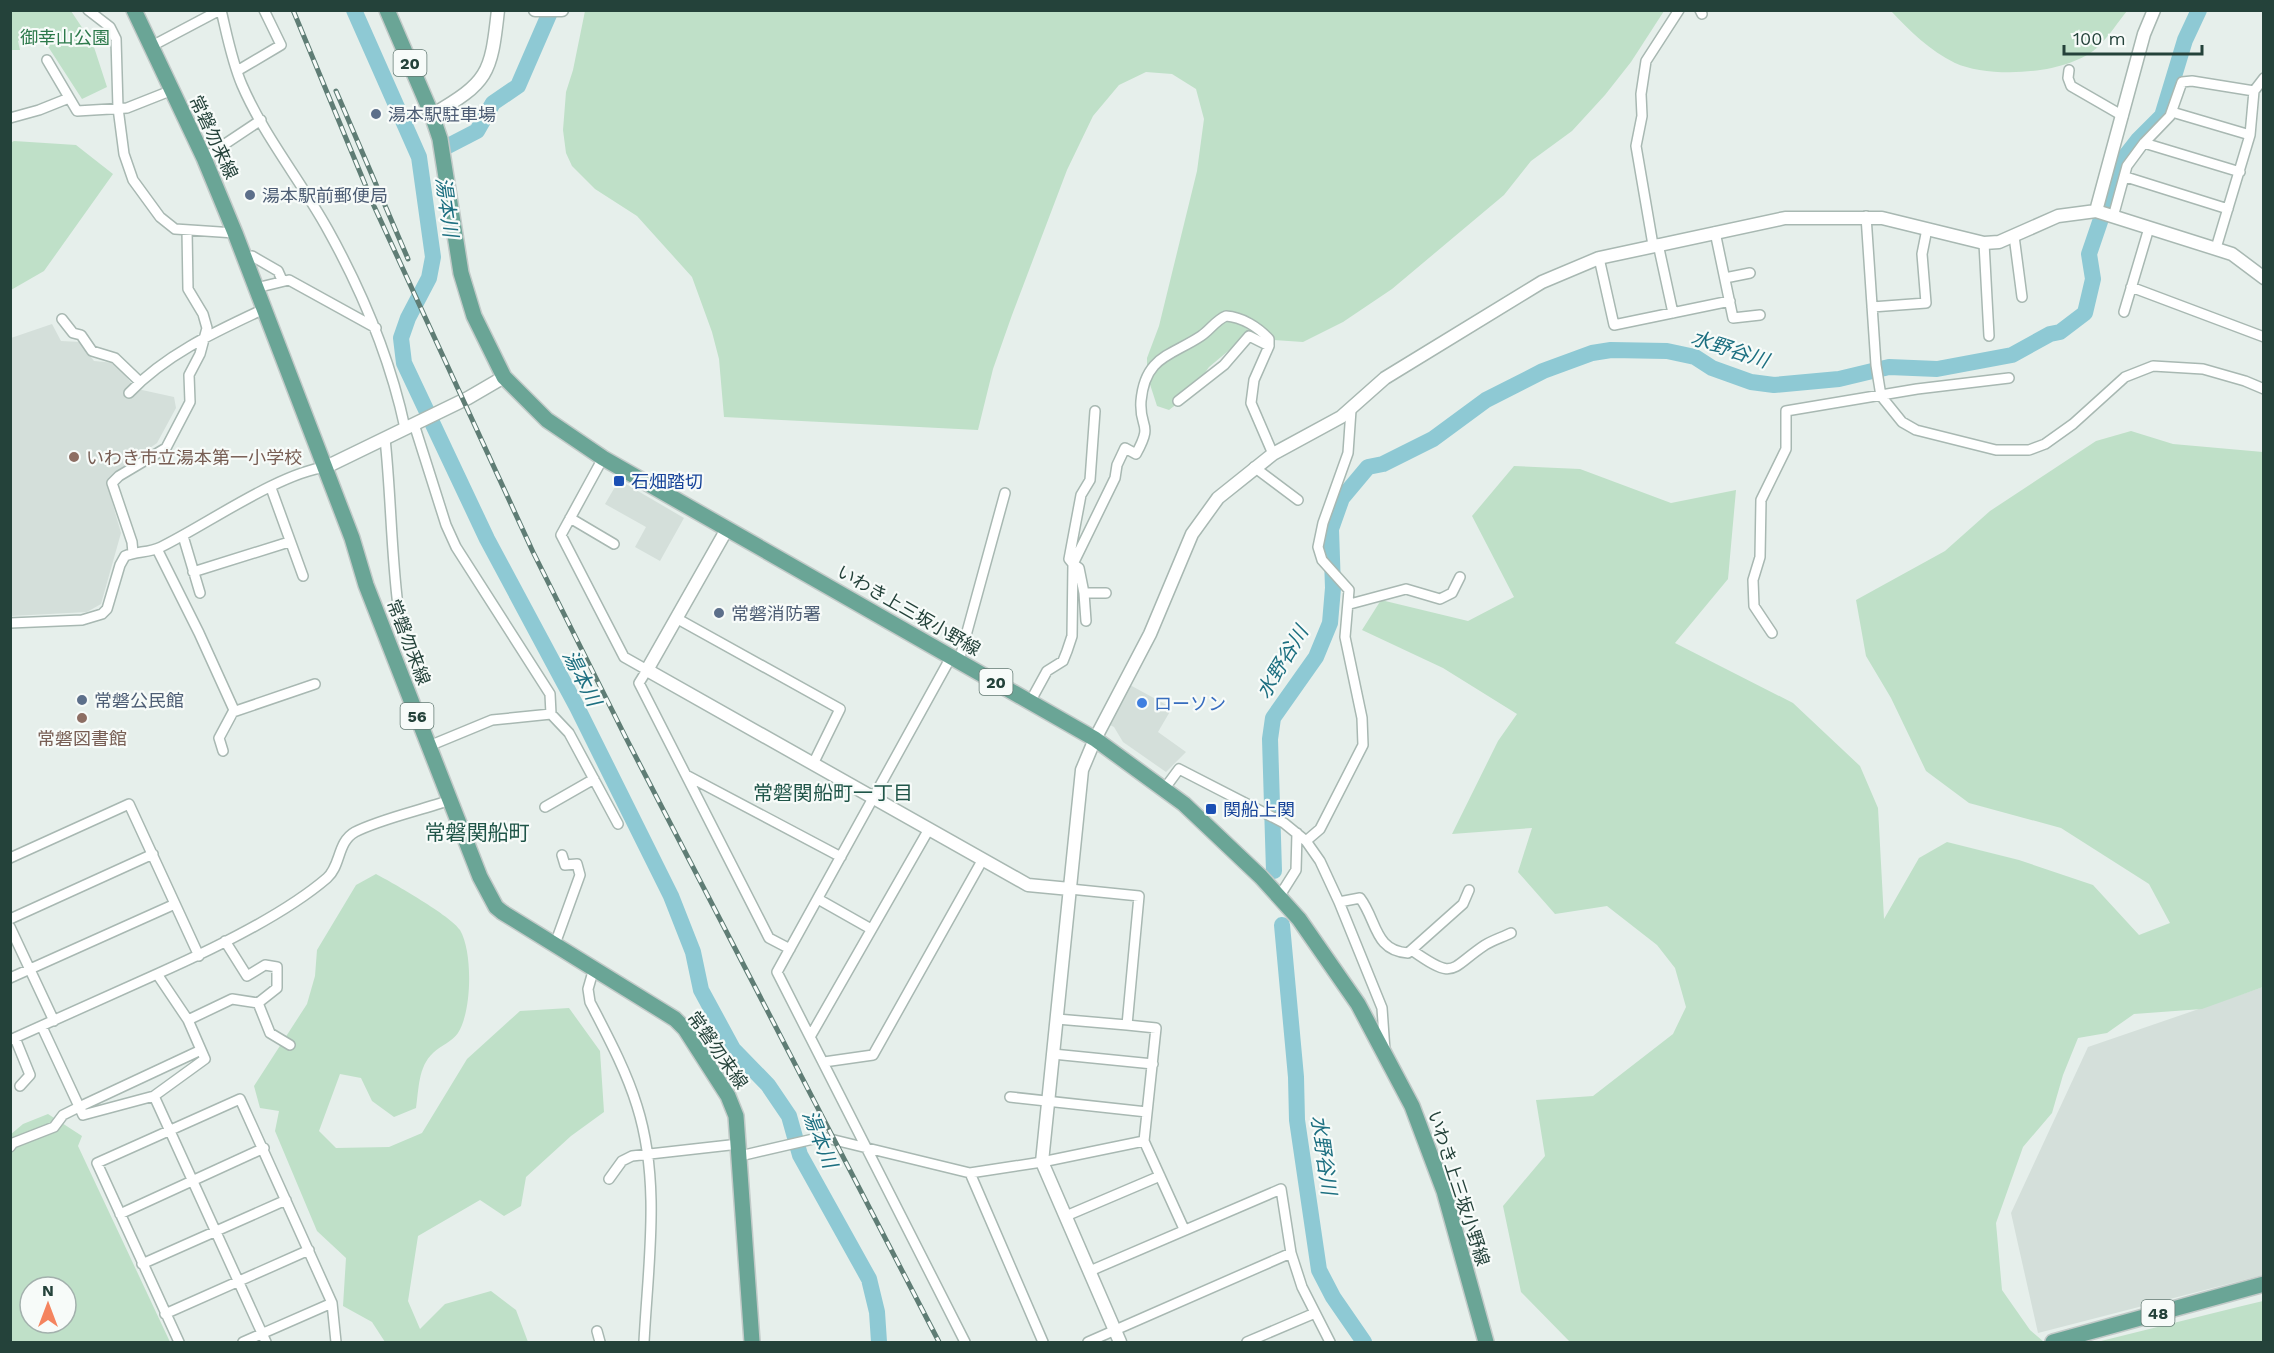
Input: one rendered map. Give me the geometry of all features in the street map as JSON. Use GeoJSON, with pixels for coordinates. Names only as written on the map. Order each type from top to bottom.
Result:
{"type":"FeatureCollection","features":[{"type":"Feature","properties":{"kind":"main road","name":"常磐勿来線"},"geometry":{"type":"LineString","coordinates":[[134,10],[170,91],[204,158],[235,233],[326,467],[352,538],[366,585],[480,877],[496,907],[660,1008],[685,1029],[728,1096],[736,1116],[740,1150],[752,1342]]}},
{"type":"Feature","properties":{"kind":"main road","name":"いわき上三坂小野線"},"geometry":{"type":"LineString","coordinates":[[387,10],[432,115],[444,159],[466,294],[504,376],[547,420],[603,458],[1095,739],[1165,788],[1203,821],[1279,897],[1340,978],[1385,1052],[1412,1106],[1431,1154],[1486,1342]]}},
{"type":"Feature","properties":{"kind":"main road","name":"48"},"geometry":{"type":"LineString","coordinates":[[2053,1342],[2264,1284]]}},
{"type":"Feature","properties":{"kind":"street"},"geometry":{"type":"LineString","coordinates":[[88,10],[110,27],[116,39],[118,108],[124,154],[133,180],[160,217],[175,228],[235,233]]}},
{"type":"Feature","properties":{"kind":"street"},"geometry":{"type":"LineString","coordinates":[[150,46],[220,10],[237,71],[247,96],[328,229],[376,328],[456,548],[550,694],[551,714],[569,733],[618,824]]}},
{"type":"Feature","properties":{"kind":"street"},"geometry":{"type":"LineString","coordinates":[[237,71],[281,45],[264,10]]}},
{"type":"Feature","properties":{"kind":"street"},"geometry":{"type":"LineString","coordinates":[[432,115],[469,93],[487,73],[495,43],[498,10]]}},
{"type":"Feature","properties":{"kind":"street"},"geometry":{"type":"LineString","coordinates":[[535,10],[560,11]]}},
{"type":"Feature","properties":{"kind":"street"},"geometry":{"type":"LineString","coordinates":[[1673,313],[1656,245],[1636,146],[1642,116],[1641,94],[1646,61],[1679,10]]}},
{"type":"Feature","properties":{"kind":"street"},"geometry":{"type":"LineString","coordinates":[[2104,214],[2123,116],[2144,34],[2154,10]]}},
{"type":"Feature","properties":{"kind":"street"},"geometry":{"type":"LineString","coordinates":[[46,60],[77,111],[139,105],[170,91]]}},
{"type":"Feature","properties":{"kind":"street"},"geometry":{"type":"LineString","coordinates":[[2069,70],[2068,78],[2071,86],[2123,116]]}},
{"type":"Feature","properties":{"kind":"street"},"geometry":{"type":"LineString","coordinates":[[2216,248],[2250,135],[2254,91],[2264,78]]}},
{"type":"Feature","properties":{"kind":"street"},"geometry":{"type":"LineString","coordinates":[[2104,214],[2126,177],[2130,160],[2172,112],[2182,82],[2192,81],[2254,91]]}},
{"type":"Feature","properties":{"kind":"street"},"geometry":{"type":"LineString","coordinates":[[10,118],[69,98]]}},
{"type":"Feature","properties":{"kind":"street"},"geometry":{"type":"LineString","coordinates":[[2172,112],[2250,135]]}},
{"type":"Feature","properties":{"kind":"street"},"geometry":{"type":"LineString","coordinates":[[204,158],[261,120]]}},
{"type":"Feature","properties":{"kind":"street"},"geometry":{"type":"LineString","coordinates":[[2144,143],[2240,172]]}},
{"type":"Feature","properties":{"kind":"street"},"geometry":{"type":"LineString","coordinates":[[2126,177],[2228,209]]}},
{"type":"Feature","properties":{"kind":"street"},"geometry":{"type":"LineString","coordinates":[[1117,1337],[1042,1162],[1082,770],[1095,739],[1150,634],[1192,534],[1218,498],[1254,466],[1328,426],[1351,410],[1385,378],[1542,282],[1599,258],[1714,232],[1785,218],[1866,216],[1899,221],[1984,243],[2014,236],[2058,216],[2104,214],[2216,248],[2241,260],[2264,278]]}},
{"type":"Feature","properties":{"kind":"street"},"geometry":{"type":"LineString","coordinates":[[1866,216],[1881,396],[1902,422],[1916,430],[1996,450],[2029,450],[2056,437],[2108,389],[2139,370],[2170,365],[2203,369],[2264,389]]}},
{"type":"Feature","properties":{"kind":"street"},"geometry":{"type":"LineString","coordinates":[[2124,312],[2149,228]]}},
{"type":"Feature","properties":{"kind":"street"},"geometry":{"type":"LineString","coordinates":[[133,553],[132,542],[112,483],[119,476],[166,448],[190,402],[189,375],[207,336],[203,314],[188,289],[187,230]]}},
{"type":"Feature","properties":{"kind":"street"},"geometry":{"type":"LineString","coordinates":[[1872,307],[1926,303],[1922,254],[1927,230]]}},
{"type":"Feature","properties":{"kind":"street"},"geometry":{"type":"LineString","coordinates":[[1714,232],[1733,318],[1760,315]]}},
{"type":"Feature","properties":{"kind":"street"},"geometry":{"type":"LineString","coordinates":[[2014,236],[2022,297]]}},
{"type":"Feature","properties":{"kind":"street"},"geometry":{"type":"LineString","coordinates":[[1984,243],[1989,336]]}},
{"type":"Feature","properties":{"kind":"street"},"geometry":{"type":"LineString","coordinates":[[244,259],[252,256],[278,271],[282,280]]}},
{"type":"Feature","properties":{"kind":"street"},"geometry":{"type":"LineString","coordinates":[[1599,258],[1614,325],[1730,301]]}},
{"type":"Feature","properties":{"kind":"street"},"geometry":{"type":"LineString","coordinates":[[1725,278],[1750,273]]}},
{"type":"Feature","properties":{"kind":"street"},"geometry":{"type":"LineString","coordinates":[[256,288],[289,280],[376,328]]}},
{"type":"Feature","properties":{"kind":"street"},"geometry":{"type":"LineString","coordinates":[[2131,287],[2264,337]]}},
{"type":"Feature","properties":{"kind":"street"},"geometry":{"type":"LineString","coordinates":[[129,393],[140,382],[207,336],[264,309]]}},
{"type":"Feature","properties":{"kind":"street"},"geometry":{"type":"LineString","coordinates":[[1030,702],[1047,671],[1063,661],[1067,651],[1072,636],[1073,564],[1115,478],[1117,465],[1125,448],[1136,454],[1146,434],[1142,396],[1152,368],[1158,360],[1192,342],[1226,316],[1242,319],[1261,330],[1269,339],[1269,346],[1254,380],[1251,404],[1273,454]]}},
{"type":"Feature","properties":{"kind":"street"},"geometry":{"type":"LineString","coordinates":[[62,319],[73,333],[81,335],[92,351],[115,358],[140,382]]}},
{"type":"Feature","properties":{"kind":"street"},"geometry":{"type":"LineString","coordinates":[[1178,401],[1224,365],[1249,336],[1269,346]]}},
{"type":"Feature","properties":{"kind":"street"},"geometry":{"type":"LineString","coordinates":[[10,623],[82,620],[102,614],[107,609],[122,560],[133,553],[157,549],[271,488],[314,468],[326,467],[385,439],[504,376]]}},
{"type":"Feature","properties":{"kind":"street"},"geometry":{"type":"LineString","coordinates":[[1772,633],[1754,606],[1753,580],[1759,563],[1761,500],[1786,449],[1785,411],[2009,378]]}},
{"type":"Feature","properties":{"kind":"street"},"geometry":{"type":"LineString","coordinates":[[1306,841],[1320,829],[1363,745],[1362,718],[1345,637],[1350,604],[1349,590],[1342,579],[1327,566],[1320,554],[1319,539],[1348,453],[1351,410]]}},
{"type":"Feature","properties":{"kind":"street"},"geometry":{"type":"LineString","coordinates":[[1086,621],[1079,568],[1069,559],[1081,495],[1090,480],[1095,411]]}},
{"type":"Feature","properties":{"kind":"street"},"geometry":{"type":"LineString","coordinates":[[385,439],[392,500],[398,606]]}},
{"type":"Feature","properties":{"kind":"street"},"geometry":{"type":"LineString","coordinates":[[603,458],[561,535],[624,657],[1028,885],[1139,896],[1127,1025]]}},
{"type":"Feature","properties":{"kind":"street"},"geometry":{"type":"LineString","coordinates":[[1254,466],[1298,500]]}},
{"type":"Feature","properties":{"kind":"street"},"geometry":{"type":"LineString","coordinates":[[271,488],[303,576]]}},
{"type":"Feature","properties":{"kind":"street"},"geometry":{"type":"LineString","coordinates":[[965,1342],[879,1176],[868,1146],[842,1103],[824,1062],[777,972],[955,659],[1005,493]]}},
{"type":"Feature","properties":{"kind":"street"},"geometry":{"type":"LineString","coordinates":[[570,518],[614,543]]}},
{"type":"Feature","properties":{"kind":"street"},"geometry":{"type":"LineString","coordinates":[[727,529],[639,683],[769,938],[790,949]]}},
{"type":"Feature","properties":{"kind":"street"},"geometry":{"type":"LineString","coordinates":[[183,536],[200,594]]}},
{"type":"Feature","properties":{"kind":"street"},"geometry":{"type":"LineString","coordinates":[[193,572],[289,542]]}},
{"type":"Feature","properties":{"kind":"street"},"geometry":{"type":"LineString","coordinates":[[157,549],[200,633],[233,712]]}},
{"type":"Feature","properties":{"kind":"street"},"geometry":{"type":"LineString","coordinates":[[1350,604],[1406,589],[1440,599],[1452,593],[1460,577]]}},
{"type":"Feature","properties":{"kind":"street"},"geometry":{"type":"LineString","coordinates":[[1084,593],[1106,594]]}},
{"type":"Feature","properties":{"kind":"street"},"geometry":{"type":"LineString","coordinates":[[676,618],[840,709],[813,764]]}},
{"type":"Feature","properties":{"kind":"street"},"geometry":{"type":"LineString","coordinates":[[223,751],[219,738],[233,712],[315,684]]}},
{"type":"Feature","properties":{"kind":"street"},"geometry":{"type":"LineString","coordinates":[[429,746],[492,720],[551,714]]}},
{"type":"Feature","properties":{"kind":"street"},"geometry":{"type":"LineString","coordinates":[[1165,788],[1179,769],[1284,823],[1306,841],[1320,861],[1339,902],[1382,1008],[1385,1052]]}},
{"type":"Feature","properties":{"kind":"street"},"geometry":{"type":"LineString","coordinates":[[686,774],[841,857]]}},
{"type":"Feature","properties":{"kind":"street"},"geometry":{"type":"LineString","coordinates":[[545,807],[594,779]]}},
{"type":"Feature","properties":{"kind":"street"},"geometry":{"type":"LineString","coordinates":[[20,1086],[30,1075],[13,1039],[200,956],[225,941],[328,877],[333,871],[342,847],[355,832],[450,800]]}},
{"type":"Feature","properties":{"kind":"street"},"geometry":{"type":"LineString","coordinates":[[10,858],[129,804],[200,956]]}},
{"type":"Feature","properties":{"kind":"street"},"geometry":{"type":"LineString","coordinates":[[810,1037],[928,829]]}},
{"type":"Feature","properties":{"kind":"street"},"geometry":{"type":"LineString","coordinates":[[1279,897],[1296,870],[1297,833]]}},
{"type":"Feature","properties":{"kind":"street"},"geometry":{"type":"LineString","coordinates":[[10,919],[153,854]]}},
{"type":"Feature","properties":{"kind":"street"},"geometry":{"type":"LineString","coordinates":[[555,944],[580,875],[577,864],[565,865],[562,855]]}},
{"type":"Feature","properties":{"kind":"street"},"geometry":{"type":"LineString","coordinates":[[824,1062],[873,1055],[983,859]]}},
{"type":"Feature","properties":{"kind":"street"},"geometry":{"type":"LineString","coordinates":[[1413,951],[1463,904],[1469,890]]}},
{"type":"Feature","properties":{"kind":"street"},"geometry":{"type":"LineString","coordinates":[[818,898],[871,929]]}},
{"type":"Feature","properties":{"kind":"street"},"geometry":{"type":"LineString","coordinates":[[1339,902],[1360,898],[1383,943],[1399,952],[1413,951],[1438,968],[1456,968],[1484,945],[1511,933]]}},
{"type":"Feature","properties":{"kind":"street"},"geometry":{"type":"LineString","coordinates":[[10,978],[175,904]]}},
{"type":"Feature","properties":{"kind":"street"},"geometry":{"type":"LineString","coordinates":[[10,927],[54,1021]]}},
{"type":"Feature","properties":{"kind":"street"},"geometry":{"type":"LineString","coordinates":[[188,1020],[232,999],[258,1003],[277,988],[277,967],[265,965],[247,976],[225,941]]}},
{"type":"Feature","properties":{"kind":"street"},"geometry":{"type":"LineString","coordinates":[[594,968],[588,989],[590,1002],[633,1094],[646,1155],[652,1223],[644,1342]]}},
{"type":"Feature","properties":{"kind":"street"},"geometry":{"type":"LineString","coordinates":[[42,1027],[83,1115],[154,1096],[205,1059],[188,1020],[157,975]]}},
{"type":"Feature","properties":{"kind":"street"},"geometry":{"type":"LineString","coordinates":[[258,1003],[270,1033],[290,1045]]}},
{"type":"Feature","properties":{"kind":"street"},"geometry":{"type":"LineString","coordinates":[[1057,1019],[1156,1028],[1144,1141],[1184,1229]]}},
{"type":"Feature","properties":{"kind":"street"},"geometry":{"type":"LineString","coordinates":[[10,1147],[13,1143],[54,1126],[63,1115],[201,1050]]}},
{"type":"Feature","properties":{"kind":"street"},"geometry":{"type":"LineString","coordinates":[[1053,1054],[1152,1064]]}},
{"type":"Feature","properties":{"kind":"street"},"geometry":{"type":"LineString","coordinates":[[154,1096],[264,1338]]}},
{"type":"Feature","properties":{"kind":"street"},"geometry":{"type":"LineString","coordinates":[[1010,1096],[1148,1112]]}},
{"type":"Feature","properties":{"kind":"street"},"geometry":{"type":"LineString","coordinates":[[179,1342],[97,1163],[240,1099],[332,1303],[336,1342]]}},
{"type":"Feature","properties":{"kind":"street"},"geometry":{"type":"LineString","coordinates":[[609,1179],[622,1161],[646,1155],[777,1147],[814,1138],[833,1138],[970,1173],[1042,1162],[1144,1141]]}},
{"type":"Feature","properties":{"kind":"street"},"geometry":{"type":"LineString","coordinates":[[120,1214],[264,1148]]}},
{"type":"Feature","properties":{"kind":"street"},"geometry":{"type":"LineString","coordinates":[[970,1173],[1043,1342]]}},
{"type":"Feature","properties":{"kind":"street"},"geometry":{"type":"LineString","coordinates":[[1066,1216],[1160,1176]]}},
{"type":"Feature","properties":{"kind":"street"},"geometry":{"type":"LineString","coordinates":[[1090,1271],[1281,1189],[1291,1253],[1302,1287],[1330,1342]]}},
{"type":"Feature","properties":{"kind":"street"},"geometry":{"type":"LineString","coordinates":[[142,1264],[286,1200]]}},
{"type":"Feature","properties":{"kind":"street"},"geometry":{"type":"LineString","coordinates":[[165,1314],[309,1250]]}},
{"type":"Feature","properties":{"kind":"street"},"geometry":{"type":"LineString","coordinates":[[1088,1342],[1117,1337],[1291,1253]]}},
{"type":"Feature","properties":{"kind":"street"},"geometry":{"type":"LineString","coordinates":[[243,1342],[264,1338],[332,1303]]}},
{"type":"Feature","properties":{"kind":"street"},"geometry":{"type":"LineString","coordinates":[[1247,1342],[1315,1313]]}},
{"type":"Feature","properties":{"kind":"street"},"geometry":{"type":"LineString","coordinates":[[597,1331],[600,1342]]}},
{"type":"Feature","properties":{"kind":"shaded area","name":"いわき市立湯本第一小学校"},"geometry":{"type":"Polygon","coordinates":[[[52,324],[61,341],[80,342],[94,361],[115,363],[132,384],[142,390],[174,397],[176,408],[157,443],[117,471],[107,484],[121,533],[101,604],[87,612],[11,616],[11,338],[52,324]]]}},
{"type":"Feature","properties":{"kind":"shaded area"},"geometry":{"type":"Polygon","coordinates":[[[619,480],[684,518],[660,561],[635,547],[646,527],[605,504],[619,480]]]}},
{"type":"Feature","properties":{"kind":"shaded area"},"geometry":{"type":"Polygon","coordinates":[[[1130,685],[1172,708],[1158,732],[1186,752],[1166,772],[1123,742],[1114,727],[1108,724],[1130,685]]]}},
{"type":"Feature","properties":{"kind":"shaded area"},"geometry":{"type":"Polygon","coordinates":[[[2263,987],[2263,1275],[2038,1333],[2011,1213],[2088,1047],[2263,987]]]}},
{"type":"Feature","properties":{"kind":"green space","name":"御幸山公園"},"geometry":{"type":"Polygon","coordinates":[[[10,11],[71,11],[93,44],[107,87],[82,99],[36,28],[18,41],[20,50],[11,50],[10,11]]]}},
{"type":"Feature","properties":{"kind":"green space"},"geometry":{"type":"Polygon","coordinates":[[[585,11],[1664,11],[1631,62],[1572,131],[1531,161],[1504,195],[1392,289],[1343,322],[1303,342],[1259,339],[1233,347],[1209,367],[1191,393],[1169,410],[1157,406],[1147,375],[1147,358],[1159,326],[1197,171],[1204,119],[1196,89],[1172,74],[1146,72],[1119,85],[1093,116],[1067,170],[993,369],[978,430],[724,417],[719,359],[692,277],[637,216],[595,189],[572,166],[566,153],[563,130],[566,92],[585,11]]]}},
{"type":"Feature","properties":{"kind":"green space"},"geometry":{"type":"Polygon","coordinates":[[[1891,11],[2127,11],[2103,42],[2086,56],[2050,68],[2008,72],[1970,68],[1955,63],[1913,33],[1891,11]]]}},
{"type":"Feature","properties":{"kind":"green space"},"geometry":{"type":"Polygon","coordinates":[[[14,141],[76,145],[113,174],[44,271],[11,290],[10,143],[14,141]]]}},
{"type":"Feature","properties":{"kind":"green space"},"geometry":{"type":"Polygon","coordinates":[[[2131,431],[2173,444],[2263,452],[2263,987],[2202,1009],[2134,1014],[2107,1033],[2078,1038],[2063,1075],[2052,1113],[2023,1147],[1996,1223],[2002,1290],[2030,1330],[2044,1342],[1570,1342],[1521,1292],[1503,1206],[1545,1156],[1536,1100],[1593,1096],[1673,1034],[1686,1007],[1675,968],[1657,945],[1607,906],[1555,914],[1518,872],[1532,828],[1452,834],[1498,741],[1517,714],[1443,668],[1362,630],[1381,600],[1468,621],[1514,597],[1472,516],[1514,466],[1580,469],[1671,503],[1736,490],[1728,579],[1675,643],[1793,703],[1860,766],[1878,808],[1884,919],[1919,858],[1947,842],[2019,860],[2093,885],[2139,935],[2170,923],[2149,884],[2061,828],[1969,803],[1926,771],[1891,698],[1866,656],[1856,600],[1945,551],[1990,511],[2096,441],[2131,431]]]}},
{"type":"Feature","properties":{"kind":"green space"},"geometry":{"type":"Polygon","coordinates":[[[376,874],[434,909],[460,930],[469,966],[466,1011],[458,1033],[433,1053],[424,1065],[416,1108],[394,1117],[372,1101],[361,1078],[340,1074],[319,1131],[336,1148],[389,1147],[422,1133],[467,1059],[520,1011],[569,1008],[600,1051],[604,1112],[571,1136],[526,1177],[521,1206],[504,1216],[480,1200],[418,1236],[408,1301],[420,1329],[445,1304],[491,1291],[516,1310],[528,1342],[385,1342],[372,1322],[343,1306],[346,1258],[317,1231],[275,1131],[279,1111],[260,1108],[254,1086],[307,1004],[315,976],[317,950],[356,885],[376,874]]]}},
{"type":"Feature","properties":{"kind":"green space"},"geometry":{"type":"Polygon","coordinates":[[[48,1114],[82,1136],[78,1146],[170,1342],[11,1342],[10,1135],[23,1124],[48,1114]]]}},
{"type":"Feature","properties":{"kind":"green space"},"geometry":{"type":"Polygon","coordinates":[[[2263,1301],[2263,1342],[2097,1342],[2242,1306],[2263,1301]]]}},
{"type":"Feature","properties":{"kind":"waterway","name":"湯本川"},"geometry":{"type":"LineString","coordinates":[[354,10],[419,157],[433,257],[429,278],[408,318],[401,338],[404,363],[487,539],[577,707],[671,896],[693,952],[701,990],[733,1049],[768,1085],[789,1116],[800,1155],[869,1279],[877,1312],[879,1342]]}},
{"type":"Feature","properties":{"kind":"waterway"},"geometry":{"type":"LineString","coordinates":[[448,146],[477,131],[493,103],[518,86],[551,10]]}},
{"type":"Feature","properties":{"kind":"waterway","name":"水野谷川"},"geometry":{"type":"LineString","coordinates":[[1274,871],[1270,739],[1273,718],[1316,657],[1330,623],[1333,588],[1331,529],[1342,498],[1368,467],[1383,464],[1433,439],[1486,400],[1543,371],[1592,353],[1611,350],[1667,351],[1695,357],[1712,368],[1751,382],[1774,385],[1839,379],[1889,367],[1937,369],[2012,355],[2050,334],[2060,332],[2085,313],[2093,279],[2089,254],[2120,163],[2138,140],[2162,116],[2185,40],[2199,10]]}},
{"type":"Feature","properties":{"kind":"waterway","name":"水野谷川"},"geometry":{"type":"LineString","coordinates":[[1282,925],[1296,1077],[1297,1120],[1319,1270],[1333,1297],[1364,1342]]}},
{"type":"Feature","properties":{"kind":"railway"},"geometry":{"type":"LineString","coordinates":[[293,10],[374,206],[533,552],[625,736],[939,1342]]}},
{"type":"Feature","properties":{"kind":"railway"},"geometry":{"type":"LineString","coordinates":[[336,91],[408,259]]}},
{"type":"Feature","properties":{"kind":"place","name":"湯本駅駐車場"},"geometry":{"type":"Point","coordinates":[376,114]}},
{"type":"Feature","properties":{"kind":"place","name":"湯本駅前郵便局"},"geometry":{"type":"Point","coordinates":[250,195]}},
{"type":"Feature","properties":{"kind":"place","name":"いわき市立湯本第一小学校"},"geometry":{"type":"Point","coordinates":[74,457]}},
{"type":"Feature","properties":{"kind":"place","name":"石畑踏切"},"geometry":{"type":"Point","coordinates":[619,481]}},
{"type":"Feature","properties":{"kind":"place","name":"常磐消防署"},"geometry":{"type":"Point","coordinates":[719,613]}},
{"type":"Feature","properties":{"kind":"place","name":"常磐公民館"},"geometry":{"type":"Point","coordinates":[82,700]}},
{"type":"Feature","properties":{"kind":"place","name":"ローソン"},"geometry":{"type":"Point","coordinates":[1142,703]}},
{"type":"Feature","properties":{"kind":"place","name":"常磐図書館"},"geometry":{"type":"Point","coordinates":[82,718]}},
{"type":"Feature","properties":{"kind":"place","name":"関船上関"},"geometry":{"type":"Point","coordinates":[1211,809]}},
{"type":"Feature","properties":{"kind":"district","name":"常磐関船町一丁目"},"geometry":{"type":"Point","coordinates":[833,793]}},
{"type":"Feature","properties":{"kind":"district","name":"常磐関船町"},"geometry":{"type":"Point","coordinates":[477,832]}}]}
